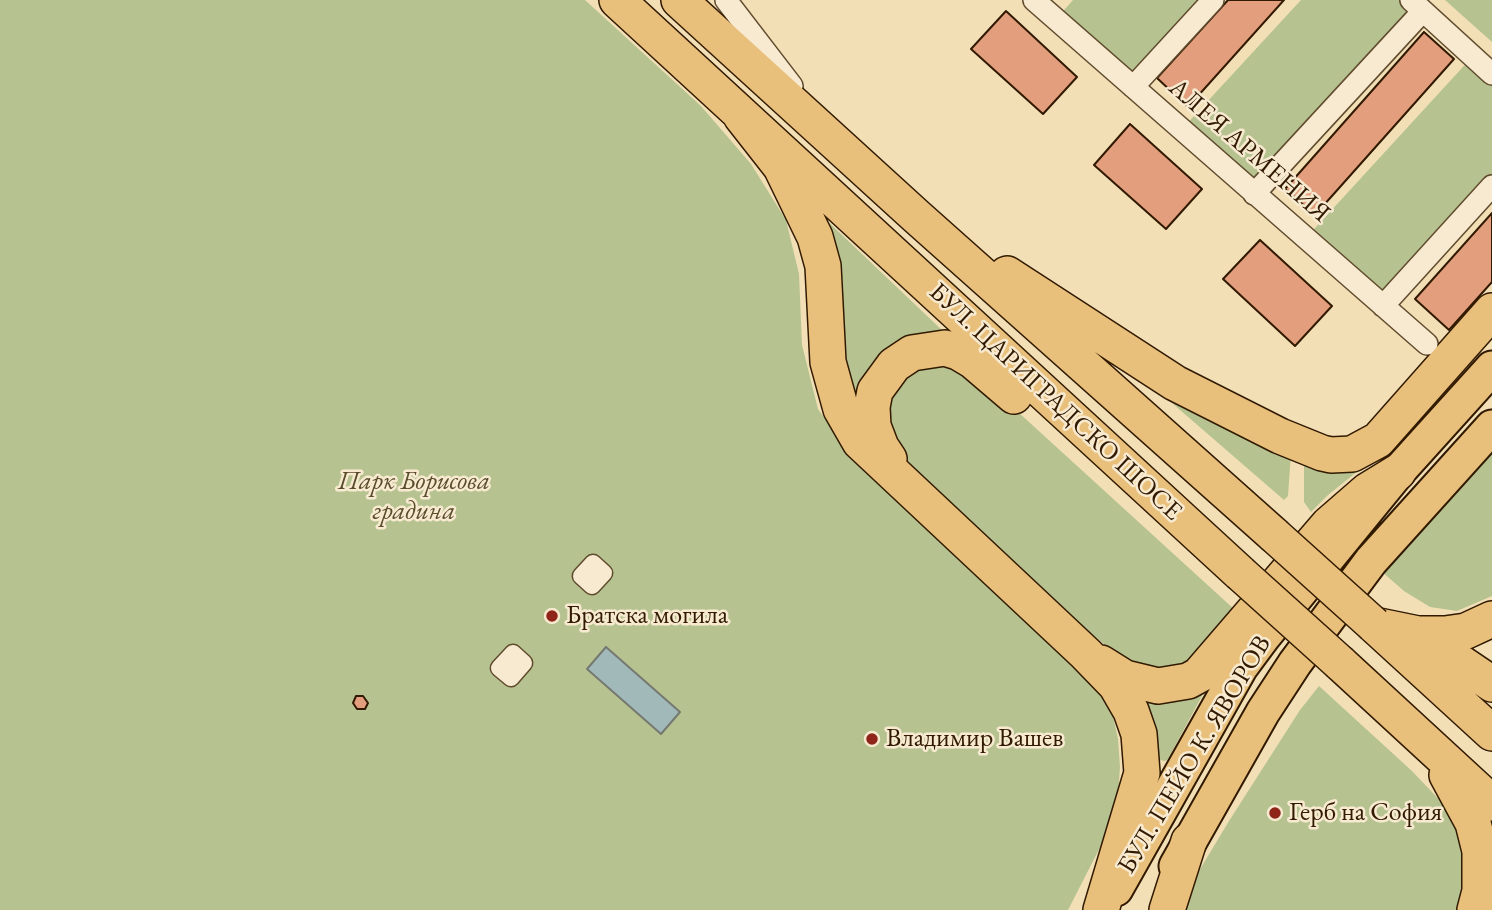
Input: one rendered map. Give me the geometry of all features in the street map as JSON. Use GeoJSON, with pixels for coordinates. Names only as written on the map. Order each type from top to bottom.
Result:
{"type":"FeatureCollection","features":[{"type":"Feature","properties":{"kind":"highway","name":"БУЛ. ЦАРИГРАДСКО ШОСЕ"},"geometry":{"type":"LineString","coordinates":[[617,0],[1492,803]]}},
{"type":"Feature","properties":{"kind":"highway","name":"БУЛ. ЦАРИГРАДСКО ШОСЕ"},"geometry":{"type":"LineString","coordinates":[[679,0],[1492,733]]}},
{"type":"Feature","properties":{"kind":"highway"},"geometry":{"type":"LineString","coordinates":[[741,116],[781,167],[815,237],[823,266],[828,362],[841,409],[860,442],[1086,654],[1116,685],[1131,711],[1139,734],[1142,773],[1103,910]]}},
{"type":"Feature","properties":{"kind":"highway"},"geometry":{"type":"LineString","coordinates":[[916,216],[1175,383],[1280,436],[1322,453],[1352,454],[1378,440],[1492,311]]}},
{"type":"Feature","properties":{"kind":"highway"},"geometry":{"type":"LineString","coordinates":[[911,491],[881,447],[873,426],[872,407],[875,391],[894,365],[920,351],[945,348],[974,360],[1016,397],[1107,449]]}},
{"type":"Feature","properties":{"kind":"highway"},"geometry":{"type":"LineString","coordinates":[[1086,654],[1125,678],[1158,686],[1188,681],[1199,676],[1329,524],[1367,491],[1398,472]]}},
{"type":"Feature","properties":{"kind":"highway"},"geometry":{"type":"LineString","coordinates":[[1374,625],[1419,634],[1444,634],[1466,631],[1492,620]]}},
{"type":"Feature","properties":{"kind":"highway"},"geometry":{"type":"LineString","coordinates":[[1419,634],[1492,684]]}},
{"type":"Feature","properties":{"kind":"highway"},"geometry":{"type":"LineString","coordinates":[[1432,748],[1473,823],[1480,851],[1481,872],[1475,910]]}},
{"type":"Feature","properties":{"kind":"highway"},"geometry":{"type":"LineString","coordinates":[[1167,910],[1189,841]]}},
{"type":"Feature","properties":{"kind":"main road","name":"БУЛ. ПЕЙО К. ЯВОРОВ"},"geometry":{"type":"LineString","coordinates":[[1103,910],[1241,667],[1398,472],[1492,368]]}},
{"type":"Feature","properties":{"kind":"main road","name":"БУЛ. ПЕЙО К. ЯВОРОВ"},"geometry":{"type":"LineString","coordinates":[[1152,910],[1263,712],[1335,608],[1387,542],[1492,426]]}},
{"type":"Feature","properties":{"kind":"street","name":"БУЛ. ЦАРИГРАДСКО ШОСЕ"},"geometry":{"type":"LineString","coordinates":[[726,0],[838,146]]}},
{"type":"Feature","properties":{"kind":"street","name":"АЛЕЯ АРМЕНИЯ"},"geometry":{"type":"LineString","coordinates":[[1034,0],[1427,344]]}},
{"type":"Feature","properties":{"kind":"street"},"geometry":{"type":"LineString","coordinates":[[1133,87],[1213,0]]}},
{"type":"Feature","properties":{"kind":"street"},"geometry":{"type":"LineString","coordinates":[[1254,194],[1417,5],[1492,74]]}},
{"type":"Feature","properties":{"kind":"street"},"geometry":{"type":"LineString","coordinates":[[1382,306],[1492,186]]}},
{"type":"Feature","properties":{"kind":"green space","name":"Парк Борисова градина"},"geometry":{"type":"Polygon","coordinates":[[[0,0],[585,0],[701,106],[751,164],[786,220],[799,274],[802,345],[818,409],[847,449],[1043,633],[1100,693],[1113,716],[1120,767],[1118,795],[1111,826],[1068,910],[0,910],[0,0]]]}},
{"type":"Feature","properties":{"kind":"green space"},"geometry":{"type":"Polygon","coordinates":[[[1073,0],[1213,0],[1133,87],[1056,19],[1073,0]]]}},
{"type":"Feature","properties":{"kind":"green space"},"geometry":{"type":"Polygon","coordinates":[[[1301,0],[1411,0],[1423,11],[1254,194],[1182,129],[1301,0]]]}},
{"type":"Feature","properties":{"kind":"green space"},"geometry":{"type":"Polygon","coordinates":[[[1445,0],[1492,0],[1492,42],[1445,0]]]}},
{"type":"Feature","properties":{"kind":"green space"},"geometry":{"type":"Polygon","coordinates":[[[1473,56],[1492,74],[1492,186],[1383,306],[1305,239],[1473,56]]]}},
{"type":"Feature","properties":{"kind":"green space"},"geometry":{"type":"Polygon","coordinates":[[[822,216],[944,332],[858,403],[847,380],[822,216]]]}},
{"type":"Feature","properties":{"kind":"green space"},"geometry":{"type":"Polygon","coordinates":[[[1077,335],[1291,453],[1288,496],[1284,500],[1172,403],[1077,335]]]}},
{"type":"Feature","properties":{"kind":"green space"},"geometry":{"type":"Polygon","coordinates":[[[933,360],[972,370],[1235,610],[1185,665],[1163,670],[1135,666],[1114,652],[1084,628],[898,454],[886,415],[889,398],[908,372],[933,360]]]}},
{"type":"Feature","properties":{"kind":"green space"},"geometry":{"type":"Polygon","coordinates":[[[1492,454],[1492,596],[1457,611],[1430,607],[1404,591],[1381,571],[1492,454]]]}},
{"type":"Feature","properties":{"kind":"green space"},"geometry":{"type":"Polygon","coordinates":[[[1378,455],[1311,512],[1304,502],[1304,458],[1378,455]]]}},
{"type":"Feature","properties":{"kind":"green space"},"geometry":{"type":"Polygon","coordinates":[[[1319,686],[1412,771],[1451,812],[1462,837],[1468,874],[1461,910],[1181,910],[1188,889],[1229,821],[1300,710],[1319,686]]]}},
{"type":"Feature","properties":{"kind":"green space"},"geometry":{"type":"Polygon","coordinates":[[[1203,694],[1168,759],[1159,760],[1145,701],[1160,702],[1203,694]]]}},
{"type":"Feature","properties":{"kind":"water"},"geometry":{"type":"Polygon","coordinates":[[[606,647],[680,712],[661,734],[587,669],[606,647]]]}},
{"type":"Feature","properties":{"kind":"building"},"geometry":{"type":"Polygon","coordinates":[[[1228,0],[1284,0],[1188,107],[1157,78],[1228,0]]]}},
{"type":"Feature","properties":{"kind":"building"},"geometry":{"type":"Polygon","coordinates":[[[1006,11],[1077,77],[1043,114],[971,49],[1006,11]]]}},
{"type":"Feature","properties":{"kind":"building"},"geometry":{"type":"Polygon","coordinates":[[[1424,32],[1454,59],[1315,215],[1285,189],[1424,32]]]}},
{"type":"Feature","properties":{"kind":"building"},"geometry":{"type":"Polygon","coordinates":[[[1130,124],[1202,189],[1166,229],[1094,165],[1130,124]]]}},
{"type":"Feature","properties":{"kind":"building"},"geometry":{"type":"Polygon","coordinates":[[[1492,213],[1492,282],[1449,330],[1415,299],[1492,213]]]}},
{"type":"Feature","properties":{"kind":"building"},"geometry":{"type":"Polygon","coordinates":[[[1260,240],[1332,306],[1295,346],[1223,279],[1260,240]]]}},
{"type":"Feature","properties":{"kind":"building"},"geometry":{"type":"Polygon","coordinates":[[[356,696],[363,696],[368,703],[365,709],[357,709],[353,703],[356,696]]]}},
{"type":"Feature","properties":{"kind":"place","name":"Братска могила"},"geometry":{"type":"Point","coordinates":[552,616]}},
{"type":"Feature","properties":{"kind":"place","name":"Владимир Вашев"},"geometry":{"type":"Point","coordinates":[872,739]}},
{"type":"Feature","properties":{"kind":"place","name":"Герб на София"},"geometry":{"type":"Point","coordinates":[1275,813]}}]}
